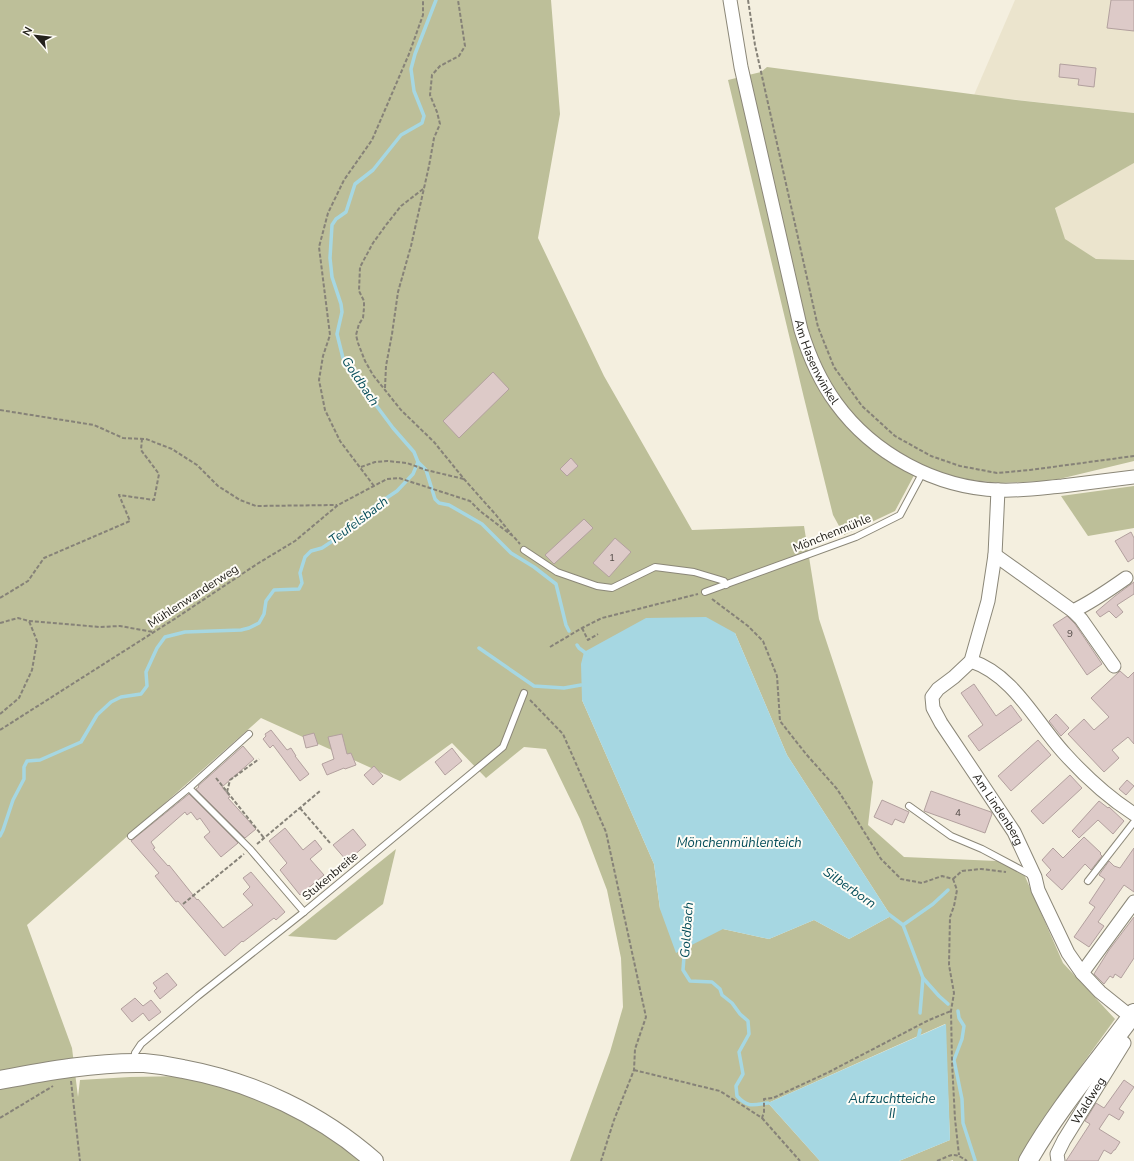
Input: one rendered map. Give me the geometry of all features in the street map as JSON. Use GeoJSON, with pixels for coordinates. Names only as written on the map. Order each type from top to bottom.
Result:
{"type":"FeatureCollection","features":[{"type":"Feature","properties":{"kind":"street","name":"Am Hasenwinkel"},"geometry":{"type":"LineString","coordinates":[[730,0],[741,67],[801,330],[812,361],[836,403],[855,425],[872,441],[892,456],[923,472],[972,487],[998,490],[1023,490],[1134,477]]}},
{"type":"Feature","properties":{"kind":"street"},"geometry":{"type":"LineString","coordinates":[[998,490],[996,555],[988,601],[971,661],[988,668],[1014,690],[1065,755],[1124,808],[1134,814]]}},
{"type":"Feature","properties":{"kind":"street"},"geometry":{"type":"LineString","coordinates":[[996,555],[1073,611],[1081,619],[1114,666]]}},
{"type":"Feature","properties":{"kind":"street"},"geometry":{"type":"LineString","coordinates":[[1073,611],[1086,605],[1126,578]]}},
{"type":"Feature","properties":{"kind":"street","name":"Am Lindenberg"},"geometry":{"type":"LineString","coordinates":[[971,661],[932,697],[933,708],[941,723],[1014,832],[1034,877],[1038,890],[1068,954],[1082,973],[1100,992],[1128,1030]]}},
{"type":"Feature","properties":{"kind":"street"},"geometry":{"type":"LineString","coordinates":[[1082,973],[1134,902]]}},
{"type":"Feature","properties":{"kind":"street"},"geometry":{"type":"LineString","coordinates":[[1028,1161],[1068,1099],[1128,1030]]}},
{"type":"Feature","properties":{"kind":"street","name":"Waldweg"},"geometry":{"type":"LineString","coordinates":[[1058,1161],[1057,1154],[1064,1140],[1128,1030]]}},
{"type":"Feature","properties":{"kind":"street"},"geometry":{"type":"LineString","coordinates":[[0,1080],[69,1068],[134,1063],[157,1064],[197,1072],[252,1088],[304,1112],[351,1142],[374,1161]]}},
{"type":"Feature","properties":{"kind":"lane","name":"Mönchenmühle"},"geometry":{"type":"LineString","coordinates":[[705,592],[726,586],[856,537],[900,515],[923,472]]}},
{"type":"Feature","properties":{"kind":"lane"},"geometry":{"type":"LineString","coordinates":[[524,550],[557,572],[597,586],[612,588],[655,567],[694,572],[724,581],[726,586]]}},
{"type":"Feature","properties":{"kind":"lane","name":"Stukenbreite"},"geometry":{"type":"LineString","coordinates":[[134,1063],[135,1053],[140,1044],[304,912],[503,747],[524,693]]}},
{"type":"Feature","properties":{"kind":"lane"},"geometry":{"type":"LineString","coordinates":[[131,836],[190,788],[249,734]]}},
{"type":"Feature","properties":{"kind":"lane"},"geometry":{"type":"LineString","coordinates":[[190,788],[250,849],[304,912]]}},
{"type":"Feature","properties":{"kind":"lane"},"geometry":{"type":"LineString","coordinates":[[909,806],[951,836],[982,849],[1034,877]]}},
{"type":"Feature","properties":{"kind":"lane"},"geometry":{"type":"LineString","coordinates":[[1088,881],[1134,822]]}},
{"type":"Feature","properties":{"kind":"path"},"geometry":{"type":"LineString","coordinates":[[422,0],[423,15],[409,54],[372,140],[344,180],[328,213],[319,247],[330,335],[323,356],[320,380],[325,410],[340,441],[374,486],[386,480],[399,478],[440,490],[470,501],[480,511],[514,537],[434,442],[401,410],[384,389],[373,375],[365,361],[358,343],[356,335],[359,324],[363,318],[364,308],[364,301],[359,291],[360,267],[372,243],[401,206],[423,189]]}},
{"type":"Feature","properties":{"kind":"path"},"geometry":{"type":"LineString","coordinates":[[384,389],[386,366],[398,292],[411,246],[434,138],[440,124],[430,95],[432,74],[440,66],[459,56],[465,46],[458,0]]}},
{"type":"Feature","properties":{"kind":"path"},"geometry":{"type":"LineString","coordinates":[[748,0],[755,45],[818,328],[834,368],[862,406],[895,436],[931,456],[960,466],[998,473],[1134,456]]}},
{"type":"Feature","properties":{"kind":"path"},"geometry":{"type":"LineString","coordinates":[[0,410],[94,425],[123,438],[142,439],[172,449],[197,465],[218,486],[240,500],[256,506],[338,505]]}},
{"type":"Feature","properties":{"kind":"path"},"geometry":{"type":"LineString","coordinates":[[0,598],[28,581],[44,558],[130,521],[119,495],[154,500],[159,474],[141,450],[142,439]]}},
{"type":"Feature","properties":{"kind":"path"},"geometry":{"type":"LineString","coordinates":[[361,467],[375,462],[407,463],[426,470],[464,479]]}},
{"type":"Feature","properties":{"kind":"path","name":"Mühlenwanderweg"},"geometry":{"type":"LineString","coordinates":[[0,730],[295,541],[338,505],[374,486]]}},
{"type":"Feature","properties":{"kind":"path"},"geometry":{"type":"LineString","coordinates":[[550,647],[602,618],[705,592],[715,603],[748,626],[763,641],[777,676],[780,721],[806,754],[837,789],[881,859],[901,879],[922,883],[942,876],[953,879]]}},
{"type":"Feature","properties":{"kind":"path"},"geometry":{"type":"LineString","coordinates":[[0,622],[18,618],[28,621],[100,627],[120,626],[155,632]]}},
{"type":"Feature","properties":{"kind":"path"},"geometry":{"type":"LineString","coordinates":[[0,714],[19,698],[32,670],[37,641],[28,621]]}},
{"type":"Feature","properties":{"kind":"path"},"geometry":{"type":"LineString","coordinates":[[582,628],[588,640],[598,634]]}},
{"type":"Feature","properties":{"kind":"path"},"geometry":{"type":"LineString","coordinates":[[524,693],[564,734],[606,832],[646,1017],[635,1049],[634,1070],[614,1120],[601,1161]]}},
{"type":"Feature","properties":{"kind":"path"},"geometry":{"type":"LineString","coordinates":[[227,792],[230,780],[259,759]]}},
{"type":"Feature","properties":{"kind":"path"},"geometry":{"type":"LineString","coordinates":[[216,778],[264,838]]}},
{"type":"Feature","properties":{"kind":"path"},"geometry":{"type":"LineString","coordinates":[[184,904],[320,791]]}},
{"type":"Feature","properties":{"kind":"path"},"geometry":{"type":"LineString","coordinates":[[300,808],[330,843]]}},
{"type":"Feature","properties":{"kind":"path"},"geometry":{"type":"LineString","coordinates":[[953,879],[962,871],[981,869],[1007,872]]}},
{"type":"Feature","properties":{"kind":"path"},"geometry":{"type":"LineString","coordinates":[[953,879],[957,890],[950,917],[949,965],[954,994],[951,1011],[955,1119],[959,1155]]}},
{"type":"Feature","properties":{"kind":"path"},"geometry":{"type":"LineString","coordinates":[[762,1118],[764,1112],[764,1099],[773,1098],[829,1072],[929,1020],[951,1011]]}},
{"type":"Feature","properties":{"kind":"path"},"geometry":{"type":"LineString","coordinates":[[69,1068],[80,1161]]}},
{"type":"Feature","properties":{"kind":"path"},"geometry":{"type":"LineString","coordinates":[[634,1070],[720,1091],[762,1118],[800,1161]]}},
{"type":"Feature","properties":{"kind":"path"},"geometry":{"type":"LineString","coordinates":[[0,1118],[54,1085]]}},
{"type":"Feature","properties":{"kind":"path"},"geometry":{"type":"LineString","coordinates":[[937,1161],[954,1154],[959,1155],[967,1161]]}},
{"type":"Feature","properties":{"kind":"shaded area"},"geometry":{"type":"Polygon","coordinates":[[[1015,0],[1134,0],[1134,113],[974,95],[1015,0]]]}},
{"type":"Feature","properties":{"kind":"shaded area"},"geometry":{"type":"Polygon","coordinates":[[[1134,163],[1134,260],[1096,259],[1064,239],[1055,207],[1134,163]]]}},
{"type":"Feature","properties":{"kind":"green space"},"geometry":{"type":"Polygon","coordinates":[[[0,0],[551,0],[560,114],[538,238],[604,376],[692,530],[804,526],[819,619],[873,782],[868,825],[904,857],[997,861],[1020,865],[1063,963],[1115,1019],[1042,1120],[1019,1161],[899,1161],[950,1140],[945,1024],[768,1103],[820,1161],[570,1161],[610,1052],[623,1007],[621,958],[607,890],[580,819],[546,749],[524,747],[486,778],[452,743],[400,781],[261,718],[27,925],[72,1048],[78,1097],[80,1080],[184,1076],[227,1086],[315,1125],[365,1161],[0,1161],[0,0]],[[735,633],[582,700],[654,864],[660,909],[723,929],[769,939],[814,920],[849,939],[891,916],[787,755],[735,633]]]}},
{"type":"Feature","properties":{"kind":"green space"},"geometry":{"type":"Polygon","coordinates":[[[767,67],[1016,100],[1134,113],[1134,163],[1055,208],[1065,239],[1096,259],[1134,260],[1134,461],[1051,481],[1000,483],[971,480],[945,475],[920,464],[895,511],[844,535],[833,515],[728,80],[761,72],[767,67]]]}},
{"type":"Feature","properties":{"kind":"green space"},"geometry":{"type":"Polygon","coordinates":[[[1134,486],[1134,528],[1088,536],[1061,496],[1134,486]]]}},
{"type":"Feature","properties":{"kind":"green space"},"geometry":{"type":"Polygon","coordinates":[[[396,849],[383,904],[336,940],[288,936],[396,849]]]}},
{"type":"Feature","properties":{"kind":"water","name":"Mönchenmühlenteich"},"geometry":{"type":"Polygon","coordinates":[[[706,617],[735,633],[787,755],[891,916],[849,939],[814,920],[769,939],[723,929],[676,953],[660,909],[654,864],[582,700],[581,664],[584,652],[646,618],[706,617]]]}},
{"type":"Feature","properties":{"kind":"water","name":"Aufzuchtteiche II"},"geometry":{"type":"Polygon","coordinates":[[[946,1024],[950,1140],[899,1161],[820,1161],[768,1103],[946,1024]]]}},
{"type":"Feature","properties":{"kind":"building"},"geometry":{"type":"Polygon","coordinates":[[[1111,0],[1134,0],[1134,31],[1107,28],[1111,0]]]}},
{"type":"Feature","properties":{"kind":"building"},"geometry":{"type":"Polygon","coordinates":[[[1060,64],[1096,68],[1094,87],[1078,85],[1079,79],[1059,77],[1060,64]]]}},
{"type":"Feature","properties":{"kind":"building"},"geometry":{"type":"Polygon","coordinates":[[[493,372],[509,389],[459,438],[443,421],[493,372]]]}},
{"type":"Feature","properties":{"kind":"building"},"geometry":{"type":"Polygon","coordinates":[[[571,458],[578,466],[567,476],[560,469],[571,458]]]}},
{"type":"Feature","properties":{"kind":"building"},"geometry":{"type":"Polygon","coordinates":[[[584,519],[593,528],[554,564],[545,555],[584,519]]]}},
{"type":"Feature","properties":{"kind":"building"},"geometry":{"type":"Polygon","coordinates":[[[1131,532],[1134,538],[1134,558],[1128,562],[1115,541],[1131,532]]]}},
{"type":"Feature","properties":{"kind":"building"},"geometry":{"type":"Polygon","coordinates":[[[615,538],[631,552],[609,577],[593,563],[615,538]]]}},
{"type":"Feature","properties":{"kind":"building"},"geometry":{"type":"Polygon","coordinates":[[[1134,582],[1134,594],[1117,605],[1123,612],[1116,618],[1109,611],[1100,617],[1096,612],[1134,582]]]}},
{"type":"Feature","properties":{"kind":"building"},"geometry":{"type":"Polygon","coordinates":[[[1067,616],[1075,624],[1102,664],[1087,675],[1053,625],[1067,616]]]}},
{"type":"Feature","properties":{"kind":"building"},"geometry":{"type":"Polygon","coordinates":[[[1120,671],[1128,678],[1134,672],[1134,744],[1128,737],[1112,750],[1119,758],[1104,772],[1068,734],[1084,719],[1094,730],[1109,717],[1091,698],[1120,671]]]}},
{"type":"Feature","properties":{"kind":"building"},"geometry":{"type":"Polygon","coordinates":[[[974,684],[996,716],[1011,705],[1022,720],[979,751],[968,736],[983,725],[961,693],[974,684]]]}},
{"type":"Feature","properties":{"kind":"building"},"geometry":{"type":"Polygon","coordinates":[[[1056,714],[1069,728],[1061,736],[1049,721],[1056,714]]]}},
{"type":"Feature","properties":{"kind":"building"},"geometry":{"type":"Polygon","coordinates":[[[271,730],[287,750],[291,748],[295,756],[309,774],[300,781],[273,745],[270,748],[263,739],[266,736],[265,734],[271,730]]]}},
{"type":"Feature","properties":{"kind":"building"},"geometry":{"type":"Polygon","coordinates":[[[314,733],[318,745],[306,748],[303,736],[314,733]]]}},
{"type":"Feature","properties":{"kind":"building"},"geometry":{"type":"Polygon","coordinates":[[[342,734],[347,754],[351,753],[356,765],[327,775],[322,764],[334,759],[328,737],[342,734]]]}},
{"type":"Feature","properties":{"kind":"building"},"geometry":{"type":"Polygon","coordinates":[[[1038,740],[1051,755],[1011,791],[998,776],[1038,740]]]}},
{"type":"Feature","properties":{"kind":"building"},"geometry":{"type":"Polygon","coordinates":[[[243,746],[254,759],[222,787],[230,797],[228,798],[256,829],[245,838],[196,789],[243,746]]]}},
{"type":"Feature","properties":{"kind":"building"},"geometry":{"type":"Polygon","coordinates":[[[452,748],[462,761],[445,775],[435,762],[452,748]]]}},
{"type":"Feature","properties":{"kind":"building"},"geometry":{"type":"Polygon","coordinates":[[[374,766],[383,776],[373,785],[364,775],[374,766]]]}},
{"type":"Feature","properties":{"kind":"building"},"geometry":{"type":"Polygon","coordinates":[[[1070,775],[1082,788],[1043,824],[1031,811],[1070,775]]]}},
{"type":"Feature","properties":{"kind":"building"},"geometry":{"type":"Polygon","coordinates":[[[1127,780],[1134,786],[1126,795],[1119,789],[1127,780]]]}},
{"type":"Feature","properties":{"kind":"building"},"geometry":{"type":"Polygon","coordinates":[[[931,791],[991,812],[992,814],[985,833],[924,811],[931,791]]]}},
{"type":"Feature","properties":{"kind":"building"},"geometry":{"type":"Polygon","coordinates":[[[189,794],[238,843],[221,857],[204,837],[210,832],[200,818],[197,820],[191,812],[187,815],[185,812],[151,842],[155,848],[153,849],[168,866],[169,865],[197,900],[198,899],[223,928],[253,905],[243,894],[250,887],[243,878],[251,872],[285,912],[276,920],[274,918],[243,942],[242,941],[225,956],[178,901],[176,902],[155,876],[159,873],[131,841],[189,794]]]}},
{"type":"Feature","properties":{"kind":"building"},"geometry":{"type":"Polygon","coordinates":[[[882,800],[909,812],[904,823],[895,819],[892,825],[874,817],[882,800]]]}},
{"type":"Feature","properties":{"kind":"building"},"geometry":{"type":"Polygon","coordinates":[[[1099,801],[1108,808],[1109,807],[1124,821],[1113,834],[1098,820],[1079,838],[1072,831],[1099,801]]]}},
{"type":"Feature","properties":{"kind":"building"},"geometry":{"type":"Polygon","coordinates":[[[285,828],[303,850],[315,840],[322,849],[310,859],[324,875],[300,895],[280,870],[287,863],[269,841],[285,828]]]}},
{"type":"Feature","properties":{"kind":"building"},"geometry":{"type":"Polygon","coordinates":[[[353,829],[366,845],[347,861],[333,845],[353,829]]]}},
{"type":"Feature","properties":{"kind":"building"},"geometry":{"type":"Polygon","coordinates":[[[1084,837],[1101,853],[1100,854],[1102,856],[1091,870],[1085,864],[1062,890],[1046,875],[1051,870],[1042,860],[1053,848],[1063,858],[1084,837]]]}},
{"type":"Feature","properties":{"kind":"building"},"geometry":{"type":"Polygon","coordinates":[[[1134,848],[1134,892],[1124,885],[1098,922],[1104,926],[1089,947],[1074,937],[1095,907],[1089,903],[1105,879],[1099,875],[1109,861],[1114,866],[1120,868],[1134,848]]]}},
{"type":"Feature","properties":{"kind":"building"},"geometry":{"type":"Polygon","coordinates":[[[1134,917],[1134,958],[1121,978],[1115,974],[1113,978],[1110,976],[1104,984],[1094,974],[1109,950],[1134,917]]]}},
{"type":"Feature","properties":{"kind":"building"},"geometry":{"type":"Polygon","coordinates":[[[167,973],[177,985],[160,999],[154,991],[157,988],[153,983],[167,973]]]}},
{"type":"Feature","properties":{"kind":"building"},"geometry":{"type":"Polygon","coordinates":[[[135,998],[143,1006],[151,1000],[161,1012],[149,1021],[143,1013],[132,1022],[121,1009],[135,998]]]}},
{"type":"Feature","properties":{"kind":"building"},"geometry":{"type":"Polygon","coordinates":[[[1124,1080],[1134,1087],[1119,1109],[1124,1112],[1119,1120],[1109,1114],[1099,1129],[1120,1142],[1115,1150],[1111,1154],[1104,1150],[1098,1161],[1066,1161],[1090,1124],[1085,1121],[1096,1103],[1104,1108],[1124,1080]]]}},
{"type":"Feature","properties":{"kind":"waterway","name":"Goldbach"},"geometry":{"type":"LineString","coordinates":[[436,0],[415,54],[411,69],[414,91],[424,116],[422,123],[401,135],[373,170],[355,184],[346,212],[336,219],[332,225],[330,258],[332,277],[341,304],[342,312],[337,334],[343,358],[393,428],[414,452],[418,462],[426,470],[435,499],[439,503],[449,505],[482,524],[511,553],[534,567],[556,584],[566,625],[569,631]]}},
{"type":"Feature","properties":{"kind":"waterway","name":"Teufelsbach"},"geometry":{"type":"LineString","coordinates":[[0,836],[13,800],[24,779],[24,767],[27,761],[40,760],[81,742],[97,715],[111,702],[121,697],[141,694],[147,686],[146,672],[157,648],[165,637],[185,632],[241,630],[259,623],[264,614],[266,601],[274,590],[299,589],[302,583],[300,573],[305,557],[311,551],[322,548],[340,536],[376,505],[397,491],[413,474],[418,462]]}},
{"type":"Feature","properties":{"kind":"waterway","name":"Goldbach"},"geometry":{"type":"LineString","coordinates":[[577,645],[587,654]]}},
{"type":"Feature","properties":{"kind":"waterway"},"geometry":{"type":"LineString","coordinates":[[479,648],[534,686],[564,688],[581,685]]}},
{"type":"Feature","properties":{"kind":"waterway"},"geometry":{"type":"LineString","coordinates":[[903,925],[933,904],[948,890]]}},
{"type":"Feature","properties":{"kind":"waterway","name":"Silberborn"},"geometry":{"type":"LineString","coordinates":[[887,913],[903,925],[923,978],[948,1004]]}},
{"type":"Feature","properties":{"kind":"waterway","name":"Goldbach"},"geometry":{"type":"LineString","coordinates":[[685,944],[683,970],[690,981],[712,982],[720,989],[722,995],[732,1003],[740,1014],[748,1021],[749,1034],[739,1052],[743,1074],[736,1086],[737,1096],[744,1102],[751,1105],[768,1103]]}},
{"type":"Feature","properties":{"kind":"waterway"},"geometry":{"type":"LineString","coordinates":[[920,1013],[923,978]]}},
{"type":"Feature","properties":{"kind":"waterway","name":"Silberborn"},"geometry":{"type":"LineString","coordinates":[[958,1011],[959,1018],[964,1026],[962,1039],[954,1060],[962,1099],[963,1123],[975,1160]]}},
{"type":"Feature","properties":{"kind":"waterway"},"geometry":{"type":"LineString","coordinates":[[918,1039],[920,1030]]}}]}
